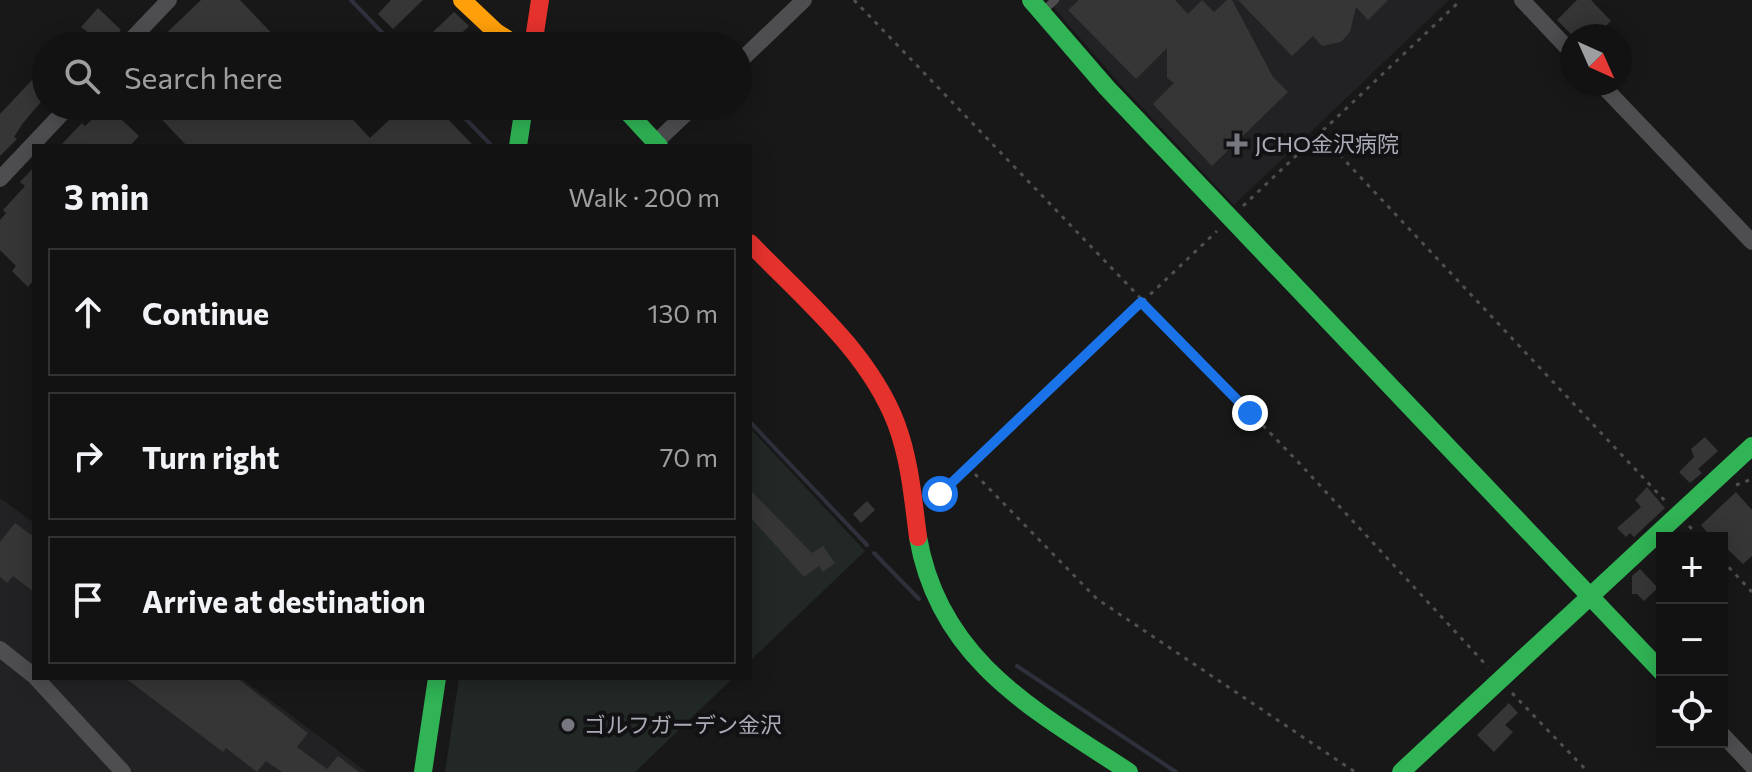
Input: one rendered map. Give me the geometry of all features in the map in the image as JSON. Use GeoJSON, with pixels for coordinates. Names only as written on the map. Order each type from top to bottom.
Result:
{"type":"FeatureCollection","features":[{"type":"Feature","properties":{"kind":"street"},"geometry":{"type":"LineString","coordinates":[[138,32],[169,0]]}},
{"type":"Feature","properties":{"kind":"street"},"geometry":{"type":"LineString","coordinates":[[462,0],[496,32]]}},
{"type":"Feature","properties":{"kind":"street"},"geometry":{"type":"LineString","coordinates":[[535,32],[540,0]]}},
{"type":"Feature","properties":{"kind":"street"},"geometry":{"type":"LineString","coordinates":[[752,50],[804,0]]}},
{"type":"Feature","properties":{"kind":"street"},"geometry":{"type":"LineString","coordinates":[[1522,0],[1560,40]]}},
{"type":"Feature","properties":{"kind":"street"},"geometry":{"type":"LineString","coordinates":[[1042,4],[1107,88],[1656,666]]}},
{"type":"Feature","properties":{"kind":"street"},"geometry":{"type":"LineString","coordinates":[[1612,96],[1752,242]]}},
{"type":"Feature","properties":{"kind":"street"},"geometry":{"type":"LineString","coordinates":[[4,167],[54,120]]}},
{"type":"Feature","properties":{"kind":"street"},"geometry":{"type":"LineString","coordinates":[[518,144],[522,120]]}},
{"type":"Feature","properties":{"kind":"street"},"geometry":{"type":"LineString","coordinates":[[635,120],[658,144],[681,120]]}},
{"type":"Feature","properties":{"kind":"street"},"geometry":{"type":"LineString","coordinates":[[752,245],[836,332],[871,377],[899,432],[915,500],[927,576],[949,627],[998,684],[1129,772]]}},
{"type":"Feature","properties":{"kind":"street"},"geometry":{"type":"LineString","coordinates":[[1401,772],[1752,446]]}},
{"type":"Feature","properties":{"kind":"street"},"geometry":{"type":"LineString","coordinates":[[0,649],[32,675]]}},
{"type":"Feature","properties":{"kind":"street"},"geometry":{"type":"LineString","coordinates":[[38,680],[123,772]]}},
{"type":"Feature","properties":{"kind":"street"},"geometry":{"type":"LineString","coordinates":[[423,772],[437,680]]}},
{"type":"Feature","properties":{"kind":"street"},"geometry":{"type":"LineString","coordinates":[[1728,740],[1752,766]]}},
{"type":"Feature","properties":{"kind":"path"},"geometry":{"type":"LineString","coordinates":[[854,0],[1301,465],[1588,772]]}},
{"type":"Feature","properties":{"kind":"path"},"geometry":{"type":"LineString","coordinates":[[915,500],[940,494],[1461,0]]}},
{"type":"Feature","properties":{"kind":"path"},"geometry":{"type":"LineString","coordinates":[[1319,133],[1680,516]]}},
{"type":"Feature","properties":{"kind":"path"},"geometry":{"type":"LineString","coordinates":[[968,467],[1097,599],[1355,772]]}},
{"type":"Feature","properties":{"kind":"path"},"geometry":{"type":"LineString","coordinates":[[1728,566],[1752,592]]}},
{"type":"Feature","properties":{"kind":"shaded area","name":"JCHO金沢病院"},"geometry":{"type":"Polygon","coordinates":[[[1047,0],[1449,0],[1234,205],[1119,83],[1047,0]]]}},
{"type":"Feature","properties":{"kind":"shaded area","name":"ゴルフガーデン金沢"},"geometry":{"type":"Polygon","coordinates":[[[752,430],[865,551],[752,659],[752,430]]]}},
{"type":"Feature","properties":{"kind":"shaded area"},"geometry":{"type":"Polygon","coordinates":[[[0,498],[32,522],[32,680],[244,680],[367,772],[0,772],[0,498]]]}},
{"type":"Feature","properties":{"kind":"shaded area","name":"ゴルフガーデン金沢"},"geometry":{"type":"Polygon","coordinates":[[[459,680],[731,680],[635,772],[445,772],[459,680]]]}},
{"type":"Feature","properties":{"kind":"building"},"geometry":{"type":"Polygon","coordinates":[[[201,0],[240,0],[271,32],[168,32],[201,0]]]}},
{"type":"Feature","properties":{"kind":"building"},"geometry":{"type":"Polygon","coordinates":[[[391,0],[423,0],[393,29],[378,14],[391,0]]]}},
{"type":"Feature","properties":{"kind":"building"},"geometry":{"type":"Polygon","coordinates":[[[1079,0],[1175,0],[1188,14],[1202,0],[1214,12],[1227,0],[1232,0],[1273,77],[1288,92],[1212,166],[1153,104],[1174,83],[1167,78],[1167,48],[1136,79],[1068,10],[1079,0]]]}},
{"type":"Feature","properties":{"kind":"building"},"geometry":{"type":"Polygon","coordinates":[[[1238,0],[1388,0],[1368,20],[1356,7],[1350,32],[1341,42],[1322,46],[1313,36],[1292,56],[1238,0]]]}},
{"type":"Feature","properties":{"kind":"building"},"geometry":{"type":"Polygon","coordinates":[[[1577,0],[1591,0],[1611,21],[1608,24],[1561,24],[1557,20],[1577,0]]]}},
{"type":"Feature","properties":{"kind":"building"},"geometry":{"type":"Polygon","coordinates":[[[98,8],[121,30],[87,32],[81,27],[98,8]]]}},
{"type":"Feature","properties":{"kind":"building"},"geometry":{"type":"Polygon","coordinates":[[[454,12],[469,26],[463,32],[433,32],[454,12]]]}},
{"type":"Feature","properties":{"kind":"building"},"geometry":{"type":"Polygon","coordinates":[[[32,80],[32,112],[14,137],[17,139],[0,156],[0,114],[32,80]]]}},
{"type":"Feature","properties":{"kind":"building"},"geometry":{"type":"Polygon","coordinates":[[[92,120],[122,120],[139,136],[132,144],[62,144],[82,123],[85,126],[92,120]]]}},
{"type":"Feature","properties":{"kind":"building"},"geometry":{"type":"Polygon","coordinates":[[[162,120],[353,120],[370,138],[389,120],[449,120],[472,144],[185,144],[162,120]]]}},
{"type":"Feature","properties":{"kind":"building"},"geometry":{"type":"Polygon","coordinates":[[[32,169],[32,282],[28,287],[12,271],[16,266],[0,250],[0,220],[6,213],[3,210],[25,186],[20,182],[32,169]]]}},
{"type":"Feature","properties":{"kind":"building"},"geometry":{"type":"Polygon","coordinates":[[[1705,437],[1718,451],[1698,469],[1702,473],[1690,483],[1679,472],[1694,457],[1691,449],[1705,437]]]}},
{"type":"Feature","properties":{"kind":"building"},"geometry":{"type":"Polygon","coordinates":[[[1647,487],[1665,508],[1634,537],[1630,533],[1626,537],[1617,528],[1641,507],[1635,500],[1647,487]]]}},
{"type":"Feature","properties":{"kind":"building"},"geometry":{"type":"Polygon","coordinates":[[[752,492],[812,553],[823,546],[835,563],[823,572],[819,566],[804,577],[752,519],[752,492]]]}},
{"type":"Feature","properties":{"kind":"building"},"geometry":{"type":"Polygon","coordinates":[[[1736,492],[1752,510],[1752,556],[1743,564],[1728,550],[1728,532],[1707,532],[1701,525],[1736,492]]]}},
{"type":"Feature","properties":{"kind":"building"},"geometry":{"type":"Polygon","coordinates":[[[867,501],[875,510],[861,523],[853,514],[867,501]]]}},
{"type":"Feature","properties":{"kind":"building"},"geometry":{"type":"Polygon","coordinates":[[[15,523],[32,536],[32,590],[13,576],[7,583],[0,577],[0,542],[15,523]]]}},
{"type":"Feature","properties":{"kind":"building"},"geometry":{"type":"Polygon","coordinates":[[[1640,569],[1656,586],[1656,590],[1644,601],[1637,594],[1632,594],[1632,576],[1640,569]]]}},
{"type":"Feature","properties":{"kind":"building"},"geometry":{"type":"Polygon","coordinates":[[[128,680],[240,680],[308,733],[297,747],[327,769],[338,756],[359,772],[282,772],[266,761],[257,772],[226,748],[223,752],[128,680]]]}},
{"type":"Feature","properties":{"kind":"building"},"geometry":{"type":"Polygon","coordinates":[[[1509,703],[1518,713],[1505,725],[1513,732],[1494,752],[1477,735],[1509,703]]]}},
{"type":"Feature","properties":{"kind":"waterway"},"geometry":{"type":"LineString","coordinates":[[351,0],[382,32]]}},
{"type":"Feature","properties":{"kind":"waterway"},"geometry":{"type":"LineString","coordinates":[[467,120],[490,144]]}},
{"type":"Feature","properties":{"kind":"waterway"},"geometry":{"type":"LineString","coordinates":[[752,424],[867,545]]}},
{"type":"Feature","properties":{"kind":"waterway"},"geometry":{"type":"LineString","coordinates":[[874,553],[919,599]]}},
{"type":"Feature","properties":{"kind":"waterway"},"geometry":{"type":"LineString","coordinates":[[1017,666],[1176,772]]}},
{"type":"Feature","properties":{"kind":"traffic: fast"},"geometry":{"type":"LineString","coordinates":[[1031,0],[1107,88],[1656,666]]}},
{"type":"Feature","properties":{"kind":"traffic: fast"},"geometry":{"type":"LineString","coordinates":[[518,144],[522,120]]}},
{"type":"Feature","properties":{"kind":"traffic: fast"},"geometry":{"type":"LineString","coordinates":[[635,120],[657,144]]}},
{"type":"Feature","properties":{"kind":"traffic: fast"},"geometry":{"type":"LineString","coordinates":[[1401,772],[1752,446]]}},
{"type":"Feature","properties":{"kind":"traffic: fast"},"geometry":{"type":"LineString","coordinates":[[918,537],[929,580],[946,617],[969,649],[1026,703],[1129,772]]}},
{"type":"Feature","properties":{"kind":"traffic: fast"},"geometry":{"type":"LineString","coordinates":[[423,772],[437,680]]}},
{"type":"Feature","properties":{"kind":"traffic: slow"},"geometry":{"type":"LineString","coordinates":[[462,0],[496,32]]}},
{"type":"Feature","properties":{"kind":"traffic: jam"},"geometry":{"type":"LineString","coordinates":[[535,32],[540,0]]}},
{"type":"Feature","properties":{"kind":"traffic: jam"},"geometry":{"type":"LineString","coordinates":[[752,245],[832,327],[869,372],[884,397],[905,451],[918,537]]}},
{"type":"Feature","properties":{"kind":"place","name":"JCHO金沢病院"},"geometry":{"type":"Point","coordinates":[1237,144]}},
{"type":"Feature","properties":{"kind":"place","name":"ゴルフガーデン金沢"},"geometry":{"type":"Point","coordinates":[568,725]}},
{"type":"Feature","properties":{"kind":"route"},"geometry":{"type":"LineString","coordinates":[[940,494],[1141,302],[1250,413]]}}]}
